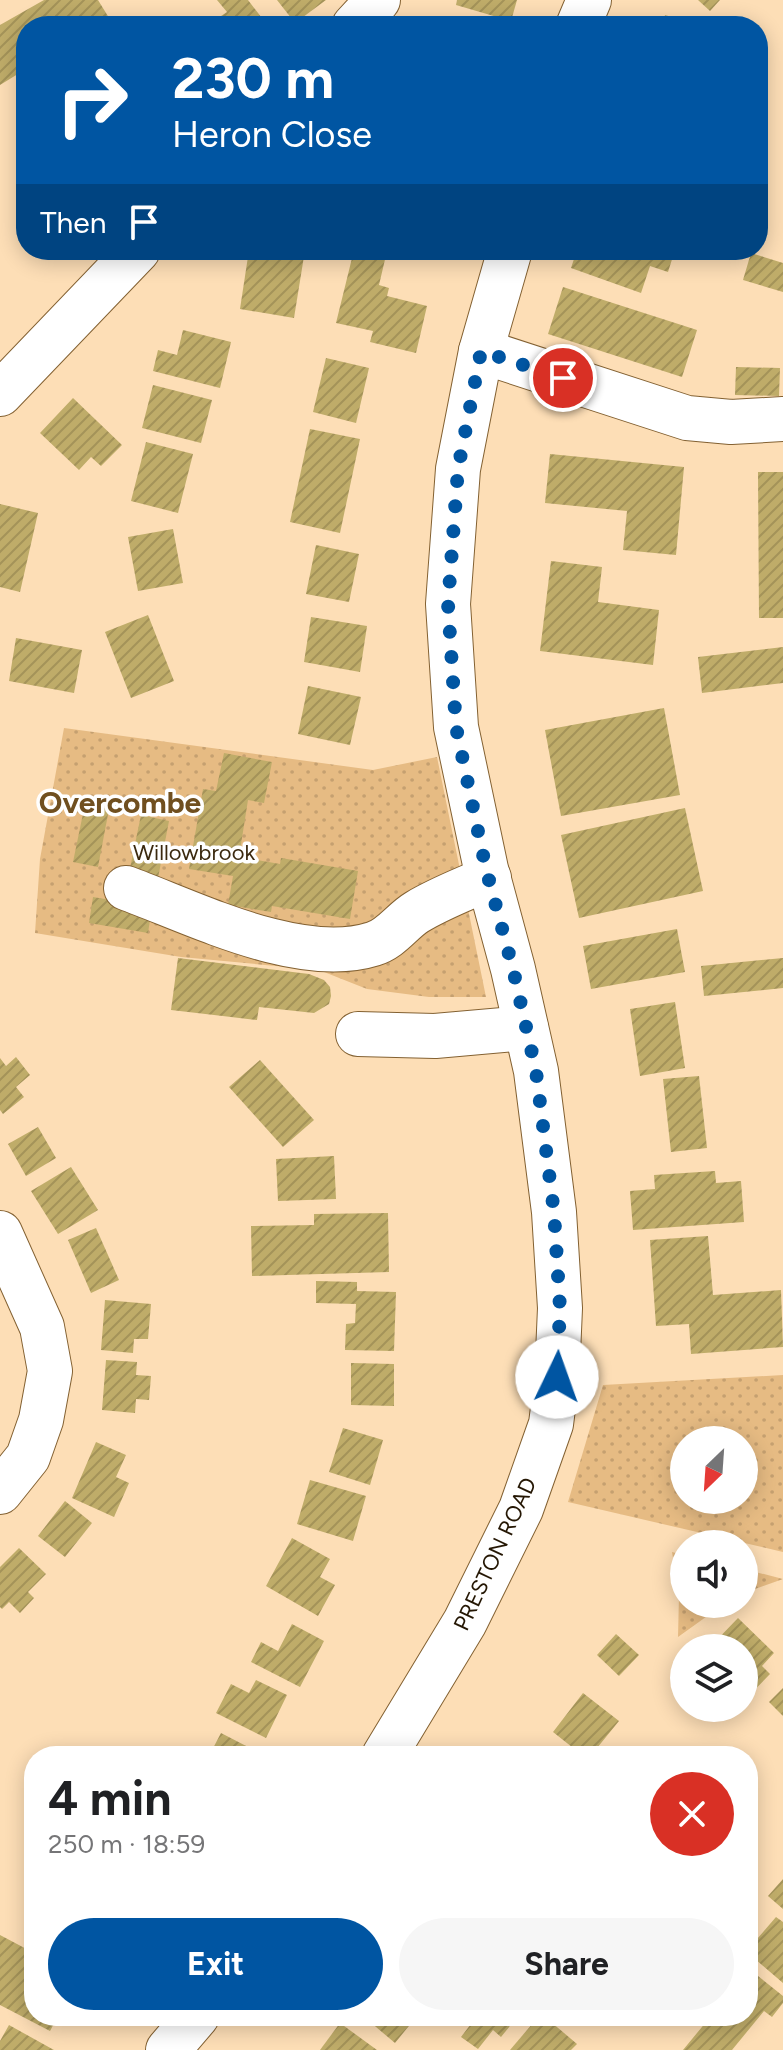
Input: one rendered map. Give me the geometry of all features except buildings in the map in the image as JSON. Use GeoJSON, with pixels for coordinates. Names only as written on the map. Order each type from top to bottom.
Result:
{"type":"FeatureCollection","features":[{"type":"Feature","properties":{"kind":"main road"},"geometry":{"type":"LineString","coordinates":[[363,16],[378,0]]}},
{"type":"Feature","properties":{"kind":"main road"},"geometry":{"type":"LineString","coordinates":[[0,394],[128,260]]}},
{"type":"Feature","properties":{"kind":"main road","name":"PRESTON ROAD"},"geometry":{"type":"LineString","coordinates":[[390,1746],[477,1598],[521,1509],[551,1424],[557,1377],[560,1308],[554,1212],[536,1071],[456,727],[448,604],[458,469],[481,351],[507,260]]}},
{"type":"Feature","properties":{"kind":"main road"},"geometry":{"type":"LineString","coordinates":[[481,351],[687,418],[731,422],[783,419]]}},
{"type":"Feature","properties":{"kind":"main road"},"geometry":{"type":"LineString","coordinates":[[126,888],[263,939],[300,947],[349,949],[375,944],[414,914],[489,878]]}},
{"type":"Feature","properties":{"kind":"main road"},"geometry":{"type":"LineString","coordinates":[[358,1034],[435,1036],[526,1028]]}},
{"type":"Feature","properties":{"kind":"main road"},"geometry":{"type":"LineString","coordinates":[[0,1233],[42,1327],[50,1371],[41,1420],[28,1457],[0,1492]]}},
{"type":"Feature","properties":{"kind":"main road"},"geometry":{"type":"LineString","coordinates":[[168,2050],[188,2026]]}},
{"type":"Feature","properties":{"kind":"green space","name":"Willowbrook"},"geometry":{"type":"Polygon","coordinates":[[[64,728],[373,770],[437,757],[486,997],[429,997],[367,989],[319,970],[181,957],[35,933],[40,859],[64,728]]]}},
{"type":"Feature","properties":{"kind":"green space"},"geometry":{"type":"Polygon","coordinates":[[[783,1375],[783,1552],[758,1546],[758,1530],[688,1530],[568,1502],[603,1385],[783,1375]]]}},
{"type":"Feature","properties":{"kind":"green space"},"geometry":{"type":"Polygon","coordinates":[[[758,1573],[783,1579],[758,1588],[758,1573]]]}},
{"type":"Feature","properties":{"kind":"green space"},"geometry":{"type":"Polygon","coordinates":[[[678,1618],[704,1618],[682,1634],[678,1634],[678,1618]]]}},
{"type":"Feature","properties":{"kind":"district","name":"Overcombe"},"geometry":{"type":"Point","coordinates":[120,802]}},
{"type":"Feature","properties":{"kind":"route"},"geometry":{"type":"LineString","coordinates":[[557,1377],[560,1308],[554,1212],[536,1071],[486,869],[456,727],[448,604],[458,469],[481,351],[563,378]]}}]}
